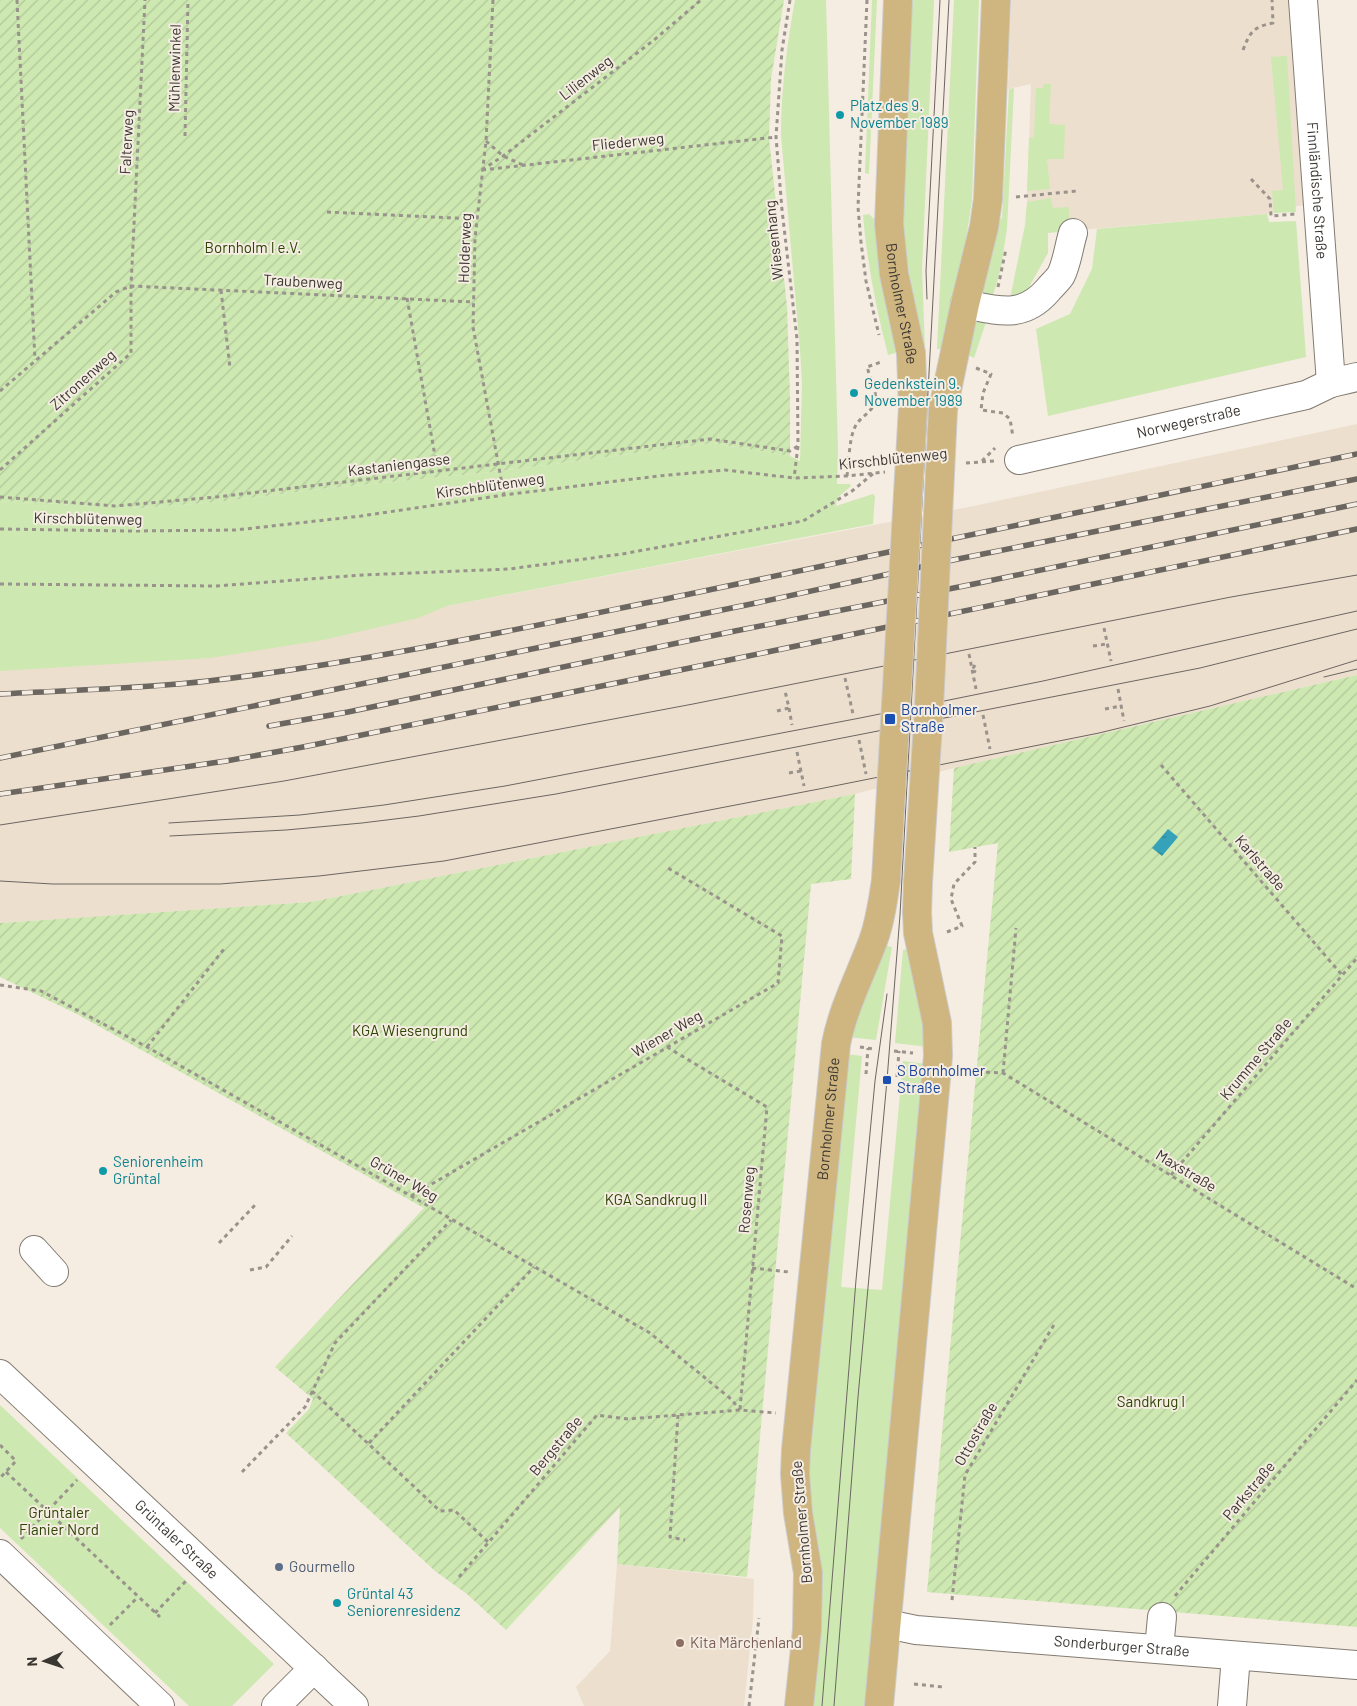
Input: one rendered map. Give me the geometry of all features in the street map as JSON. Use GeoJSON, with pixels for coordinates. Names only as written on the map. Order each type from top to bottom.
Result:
{"type":"FeatureCollection","features":[{"type":"Feature","properties":{"kind":"main road","name":"Bornholmer Straße"},"geometry":{"type":"LineString","coordinates":[[799,1706],[806,1630],[808,1573],[798,1513],[795,1474],[796,1450],[836,1044],[846,1007],[874,940],[880,920],[886,880],[912,408],[911,353],[894,274],[889,224],[898,0]]}},
{"type":"Feature","properties":{"kind":"main road"},"geometry":{"type":"LineString","coordinates":[[879,1706],[938,1056],[937,1023],[918,933],[918,882],[929,708],[943,409],[965,304],[984,227],[988,199],[996,0]]}},
{"type":"Feature","properties":{"kind":"street","name":"Finnländische Straße"},"geometry":{"type":"LineString","coordinates":[[1303,0],[1344,380]]}},
{"type":"Feature","properties":{"kind":"street"},"geometry":{"type":"LineString","coordinates":[[965,304],[996,311],[1014,311],[1039,301],[1060,275],[1073,233]]}},
{"type":"Feature","properties":{"kind":"street","name":"Norwegerstraße"},"geometry":{"type":"LineString","coordinates":[[1019,460],[1306,395],[1344,380]]}},
{"type":"Feature","properties":{"kind":"street"},"geometry":{"type":"LineString","coordinates":[[34,1250],[54,1272]]}},
{"type":"Feature","properties":{"kind":"street","name":"Grüntaler Straße"},"geometry":{"type":"LineString","coordinates":[[0,1374],[354,1706]]}},
{"type":"Feature","properties":{"kind":"street"},"geometry":{"type":"LineString","coordinates":[[1,1556],[160,1706]]}},
{"type":"Feature","properties":{"kind":"street"},"geometry":{"type":"LineString","coordinates":[[1159,1649],[1162,1617]]}},
{"type":"Feature","properties":{"kind":"street","name":"Sonderburger Straße"},"geometry":{"type":"LineString","coordinates":[[887,1624],[916,1630],[1357,1665]]}},
{"type":"Feature","properties":{"kind":"street"},"geometry":{"type":"LineString","coordinates":[[1232,1706],[1236,1656]]}},
{"type":"Feature","properties":{"kind":"street"},"geometry":{"type":"LineString","coordinates":[[276,1706],[314,1668]]}},
{"type":"Feature","properties":{"kind":"path"},"geometry":{"type":"LineString","coordinates":[[17,0],[35,360]]}},
{"type":"Feature","properties":{"kind":"path","name":"Falterweg"},"geometry":{"type":"LineString","coordinates":[[131,286],[145,0]]}},
{"type":"Feature","properties":{"kind":"path","name":"Mühlenwinkel"},"geometry":{"type":"LineString","coordinates":[[185,136],[188,0]]}},
{"type":"Feature","properties":{"kind":"path","name":"Holderweg"},"geometry":{"type":"LineString","coordinates":[[493,0],[486,141],[476,219],[473,327],[504,495]]}},
{"type":"Feature","properties":{"kind":"path","name":"Lilienweg"},"geometry":{"type":"LineString","coordinates":[[481,170],[503,156],[654,40],[701,0]]}},
{"type":"Feature","properties":{"kind":"path","name":"Wiesenhang"},"geometry":{"type":"LineString","coordinates":[[790,0],[782,50],[776,137],[796,339],[798,446],[794,478]]}},
{"type":"Feature","properties":{"kind":"path"},"geometry":{"type":"LineString","coordinates":[[1243,50],[1250,32],[1263,25],[1274,23],[1272,0]]}},
{"type":"Feature","properties":{"kind":"path","name":"Fliederweg"},"geometry":{"type":"LineString","coordinates":[[481,170],[776,137]]}},
{"type":"Feature","properties":{"kind":"path"},"geometry":{"type":"LineString","coordinates":[[486,141],[503,156],[524,165]]}},
{"type":"Feature","properties":{"kind":"path"},"geometry":{"type":"LineString","coordinates":[[1250,179],[1270,199],[1272,216],[1303,214]]}},
{"type":"Feature","properties":{"kind":"path"},"geometry":{"type":"LineString","coordinates":[[1016,197],[1077,191]]}},
{"type":"Feature","properties":{"kind":"path"},"geometry":{"type":"LineString","coordinates":[[327,212],[476,219]]}},
{"type":"Feature","properties":{"kind":"path"},"geometry":{"type":"LineString","coordinates":[[0,391],[116,292],[131,286]]}},
{"type":"Feature","properties":{"kind":"path","name":"Traubenweg"},"geometry":{"type":"LineString","coordinates":[[131,286],[474,302]]}},
{"type":"Feature","properties":{"kind":"path","name":"Zitronenweg"},"geometry":{"type":"LineString","coordinates":[[0,470],[131,353],[131,286]]}},
{"type":"Feature","properties":{"kind":"path"},"geometry":{"type":"LineString","coordinates":[[221,290],[230,368]]}},
{"type":"Feature","properties":{"kind":"path"},"geometry":{"type":"LineString","coordinates":[[407,298],[435,456]]}},
{"type":"Feature","properties":{"kind":"path"},"geometry":{"type":"LineString","coordinates":[[847,476],[853,432],[857,423],[873,408],[875,398],[874,386],[868,367],[881,362]]}},
{"type":"Feature","properties":{"kind":"path"},"geometry":{"type":"LineString","coordinates":[[976,368],[991,374],[983,393],[981,410],[1003,413],[1010,419],[1012,433]]}},
{"type":"Feature","properties":{"kind":"path","name":"Kastaniengasse"},"geometry":{"type":"LineString","coordinates":[[0,497],[115,506],[216,497],[710,439],[790,451],[798,446]]}},
{"type":"Feature","properties":{"kind":"path","name":"Kirschblütenweg"},"geometry":{"type":"LineString","coordinates":[[962,463],[981,461]]}},
{"type":"Feature","properties":{"kind":"path","name":"Kirschblütenweg"},"geometry":{"type":"LineString","coordinates":[[0,528],[132,531],[236,530],[361,516],[504,495],[658,476],[725,470],[794,478],[847,476],[894,471]]}},
{"type":"Feature","properties":{"kind":"path"},"geometry":{"type":"LineString","coordinates":[[0,584],[216,586],[362,575],[509,569],[622,554],[803,521],[852,491],[874,473]]}},
{"type":"Feature","properties":{"kind":"path"},"geometry":{"type":"LineString","coordinates":[[1104,628],[1112,661]]}},
{"type":"Feature","properties":{"kind":"path"},"geometry":{"type":"LineString","coordinates":[[1093,646],[1108,644]]}},
{"type":"Feature","properties":{"kind":"path"},"geometry":{"type":"LineString","coordinates":[[970,654],[976,689]]}},
{"type":"Feature","properties":{"kind":"path"},"geometry":{"type":"LineString","coordinates":[[972,670],[975,665]]}},
{"type":"Feature","properties":{"kind":"path"},"geometry":{"type":"LineString","coordinates":[[972,670],[976,672]]}},
{"type":"Feature","properties":{"kind":"path"},"geometry":{"type":"LineString","coordinates":[[846,678],[853,714]]}},
{"type":"Feature","properties":{"kind":"path"},"geometry":{"type":"LineString","coordinates":[[1118,689],[1124,722]]}},
{"type":"Feature","properties":{"kind":"path"},"geometry":{"type":"LineString","coordinates":[[785,691],[792,725]]}},
{"type":"Feature","properties":{"kind":"path"},"geometry":{"type":"LineString","coordinates":[[844,697],[849,696]]}},
{"type":"Feature","properties":{"kind":"path"},"geometry":{"type":"LineString","coordinates":[[1105,709],[1121,706]]}},
{"type":"Feature","properties":{"kind":"path"},"geometry":{"type":"LineString","coordinates":[[777,711],[788,708]]}},
{"type":"Feature","properties":{"kind":"path"},"geometry":{"type":"LineString","coordinates":[[983,716],[989,732],[990,749]]}},
{"type":"Feature","properties":{"kind":"path"},"geometry":{"type":"LineString","coordinates":[[859,740],[866,774]]}},
{"type":"Feature","properties":{"kind":"path"},"geometry":{"type":"LineString","coordinates":[[797,752],[804,786]]}},
{"type":"Feature","properties":{"kind":"path"},"geometry":{"type":"LineString","coordinates":[[857,759],[862,758]]}},
{"type":"Feature","properties":{"kind":"path","name":"Karlstraße"},"geometry":{"type":"LineString","coordinates":[[1161,765],[1342,975]]}},
{"type":"Feature","properties":{"kind":"path"},"geometry":{"type":"LineString","coordinates":[[789,773],[801,772]]}},
{"type":"Feature","properties":{"kind":"path"},"geometry":{"type":"LineString","coordinates":[[947,932],[962,926],[951,899],[954,884],[975,862],[975,847]]}},
{"type":"Feature","properties":{"kind":"path","name":"Wiener Weg"},"geometry":{"type":"LineString","coordinates":[[411,1196],[778,983],[782,936],[668,868]]}},
{"type":"Feature","properties":{"kind":"path"},"geometry":{"type":"LineString","coordinates":[[962,1071],[1001,1073],[1016,928]]}},
{"type":"Feature","properties":{"kind":"path"},"geometry":{"type":"LineString","coordinates":[[146,1047],[224,949]]}},
{"type":"Feature","properties":{"kind":"path","name":"Krumme Straße"},"geometry":{"type":"LineString","coordinates":[[1171,1175],[1357,958]]}},
{"type":"Feature","properties":{"kind":"path","name":"Grüner Weg"},"geometry":{"type":"LineString","coordinates":[[0,985],[41,991],[146,1047],[650,1333],[731,1398],[740,1410]]}},
{"type":"Feature","properties":{"kind":"path","name":"Rosenweg"},"geometry":{"type":"LineString","coordinates":[[667,1047],[767,1107],[740,1410]]}},
{"type":"Feature","properties":{"kind":"path"},"geometry":{"type":"LineString","coordinates":[[866,1074],[868,1048]]}},
{"type":"Feature","properties":{"kind":"path"},"geometry":{"type":"LineString","coordinates":[[897,1077],[899,1051]]}},
{"type":"Feature","properties":{"kind":"path","name":"Maxstraße"},"geometry":{"type":"LineString","coordinates":[[1001,1073],[1357,1289]]}},
{"type":"Feature","properties":{"kind":"path"},"geometry":{"type":"LineString","coordinates":[[220,1243],[257,1203]]}},
{"type":"Feature","properties":{"kind":"path"},"geometry":{"type":"LineString","coordinates":[[242,1472],[305,1407],[335,1343],[451,1220]]}},
{"type":"Feature","properties":{"kind":"path"},"geometry":{"type":"LineString","coordinates":[[250,1270],[266,1267],[292,1236]]}},
{"type":"Feature","properties":{"kind":"path"},"geometry":{"type":"LineString","coordinates":[[368,1443],[534,1267]]}},
{"type":"Feature","properties":{"kind":"path"},"geometry":{"type":"LineString","coordinates":[[752,1268],[788,1272]]}},
{"type":"Feature","properties":{"kind":"path","name":"Ottostraße"},"geometry":{"type":"LineString","coordinates":[[952,1600],[965,1475],[1055,1323]]}},
{"type":"Feature","properties":{"kind":"path","name":"Parkstraße"},"geometry":{"type":"LineString","coordinates":[[1162,1617],[1162,1611],[1357,1380]]}},
{"type":"Feature","properties":{"kind":"path"},"geometry":{"type":"LineString","coordinates":[[312,1391],[440,1511],[454,1510],[489,1543]]}},
{"type":"Feature","properties":{"kind":"path","name":"Bergstraße"},"geometry":{"type":"LineString","coordinates":[[459,1577],[597,1415],[628,1419],[740,1410],[776,1413]]}},
{"type":"Feature","properties":{"kind":"path"},"geometry":{"type":"LineString","coordinates":[[678,1415],[670,1537],[685,1540]]}},
{"type":"Feature","properties":{"kind":"path"},"geometry":{"type":"LineString","coordinates":[[0,1445],[16,1461],[0,1478]]}},
{"type":"Feature","properties":{"kind":"path"},"geometry":{"type":"LineString","coordinates":[[6,1472],[160,1618]]}},
{"type":"Feature","properties":{"kind":"path"},"geometry":{"type":"LineString","coordinates":[[1,1556],[77,1481]]}},
{"type":"Feature","properties":{"kind":"path"},"geometry":{"type":"LineString","coordinates":[[155,1613],[182,1586]]}},
{"type":"Feature","properties":{"kind":"path"},"geometry":{"type":"LineString","coordinates":[[93,1642],[138,1597]]}},
{"type":"Feature","properties":{"kind":"path"},"geometry":{"type":"LineString","coordinates":[[749,1706],[759,1618]]}},
{"type":"Feature","properties":{"kind":"path"},"geometry":{"type":"LineString","coordinates":[[914,1684],[944,1687]]}},
{"type":"Feature","properties":{"kind":"shaded area"},"geometry":{"type":"Polygon","coordinates":[[[1011,0],[1290,0],[1306,205],[1267,214],[1069,231],[1052,208],[1051,199],[1027,202],[1031,84],[1008,89],[1011,0]]]}},
{"type":"Feature","properties":{"kind":"shaded area"},"geometry":{"type":"Polygon","coordinates":[[[1357,424],[1357,675],[954,768],[855,794],[311,902],[0,923],[0,644],[447,606],[974,506],[1357,424]]]}},
{"type":"Feature","properties":{"kind":"shaded area","name":"Kita Märchenland"},"geometry":{"type":"Polygon","coordinates":[[[617,1564],[754,1579],[753,1619],[744,1706],[584,1706],[576,1687],[610,1651],[617,1564]]]}},
{"type":"Feature","properties":{"kind":"green space","name":"Bornholm I e.V."},"geometry":{"type":"Polygon","coordinates":[[[0,0],[784,0],[771,79],[769,138],[787,307],[790,456],[713,443],[492,472],[321,489],[217,502],[141,508],[0,501],[0,0]]]}},
{"type":"Feature","properties":{"kind":"green space"},"geometry":{"type":"Polygon","coordinates":[[[795,0],[826,0],[838,452],[837,484],[850,484],[851,486],[837,498],[836,506],[873,494],[875,496],[873,524],[447,606],[418,618],[323,640],[210,658],[0,671],[0,501],[141,508],[217,502],[321,489],[492,472],[713,443],[790,456],[800,461],[802,383],[781,135],[785,67],[795,0]]]}},
{"type":"Feature","properties":{"kind":"green space"},"geometry":{"type":"Polygon","coordinates":[[[872,0],[877,0],[869,174],[865,173],[872,0]]]}},
{"type":"Feature","properties":{"kind":"green space"},"geometry":{"type":"Polygon","coordinates":[[[911,0],[934,0],[922,270],[925,349],[922,349],[905,248],[902,210],[911,0]]]}},
{"type":"Feature","properties":{"kind":"green space"},"geometry":{"type":"Polygon","coordinates":[[[954,0],[979,0],[972,200],[964,252],[941,349],[937,349],[954,0]]]}},
{"type":"Feature","properties":{"kind":"green space"},"geometry":{"type":"Polygon","coordinates":[[[1287,56],[1296,212],[1274,213],[1272,191],[1283,190],[1271,57],[1287,56]]]}},
{"type":"Feature","properties":{"kind":"green space"},"geometry":{"type":"Polygon","coordinates":[[[1044,84],[1051,84],[1049,124],[1065,125],[1064,159],[1047,159],[1050,189],[1027,191],[1029,138],[1034,137],[1036,88],[1043,88],[1044,84]]]}},
{"type":"Feature","properties":{"kind":"green space"},"geometry":{"type":"Polygon","coordinates":[[[1014,88],[1007,228],[1001,268],[991,302],[980,295],[992,228],[1002,218],[1009,89],[1014,88]]]}},
{"type":"Feature","properties":{"kind":"green space"},"geometry":{"type":"Polygon","coordinates":[[[1051,198],[1053,208],[1069,207],[1069,231],[1048,233],[1048,253],[1025,294],[1010,299],[1025,225],[1027,202],[1051,198]]]}},
{"type":"Feature","properties":{"kind":"green space"},"geometry":{"type":"Polygon","coordinates":[[[869,214],[879,224],[896,340],[895,353],[888,355],[867,251],[863,215],[869,214]]]}},
{"type":"Feature","properties":{"kind":"green space"},"geometry":{"type":"Polygon","coordinates":[[[1267,214],[1269,222],[1296,221],[1306,357],[1048,416],[1036,329],[1070,314],[1092,269],[1097,229],[1267,214]]]}},
{"type":"Feature","properties":{"kind":"green space"},"geometry":{"type":"Polygon","coordinates":[[[977,320],[986,322],[974,358],[966,354],[977,320]]]}},
{"type":"Feature","properties":{"kind":"green space","name":"Sandkrug I"},"geometry":{"type":"Polygon","coordinates":[[[1357,675],[1357,1627],[927,1592],[998,843],[949,852],[954,768],[1357,675]]]}},
{"type":"Feature","properties":{"kind":"green space"},"geometry":{"type":"Polygon","coordinates":[[[855,794],[851,879],[811,884],[747,1577],[617,1564],[620,1507],[506,1630],[467,1594],[435,1571],[286,1433],[309,1409],[313,1399],[275,1367],[424,1208],[77,1014],[0,977],[0,923],[311,902],[855,794]]]}},
{"type":"Feature","properties":{"kind":"green space"},"geometry":{"type":"Polygon","coordinates":[[[883,945],[892,947],[876,1040],[848,1037],[883,945]]]}},
{"type":"Feature","properties":{"kind":"green space"},"geometry":{"type":"Polygon","coordinates":[[[910,948],[928,1047],[895,1043],[903,950],[910,948]]]}},
{"type":"Feature","properties":{"kind":"green space"},"geometry":{"type":"Polygon","coordinates":[[[845,1054],[862,1056],[841,1287],[882,1290],[903,1061],[927,1064],[867,1706],[812,1706],[821,1611],[821,1583],[807,1479],[845,1054]]]}},
{"type":"Feature","properties":{"kind":"green space","name":"Grüntaler Flanier Nord"},"geometry":{"type":"Polygon","coordinates":[[[0,1405],[274,1664],[232,1706],[189,1706],[0,1528],[0,1405]]]}},
{"type":"Feature","properties":{"kind":"water"},"geometry":{"type":"Polygon","coordinates":[[[1168,829],[1178,837],[1162,856],[1152,848],[1168,829]]]}},
{"type":"Feature","properties":{"kind":"tram line"},"geometry":{"type":"LineString","coordinates":[[927,299],[926,271],[940,0]]}},
{"type":"Feature","properties":{"kind":"tram line"},"geometry":{"type":"LineString","coordinates":[[834,1706],[858,1397],[900,915],[949,0]]}},
{"type":"Feature","properties":{"kind":"tram line"},"geometry":{"type":"LineString","coordinates":[[0,825],[284,781],[693,704],[1231,597],[1357,575]]}},
{"type":"Feature","properties":{"kind":"tram line"},"geometry":{"type":"LineString","coordinates":[[169,823],[300,815],[384,805],[505,786],[1043,681],[1357,611]]}},
{"type":"Feature","properties":{"kind":"tram line"},"geometry":{"type":"LineString","coordinates":[[170,836],[286,830],[362,823],[419,816],[556,794],[1200,668],[1357,629]]}},
{"type":"Feature","properties":{"kind":"tram line"},"geometry":{"type":"LineString","coordinates":[[0,881],[53,884],[220,884],[319,876],[444,861],[1099,733],[1210,706],[1357,660]]}},
{"type":"Feature","properties":{"kind":"tram line"},"geometry":{"type":"LineString","coordinates":[[1324,677],[1357,669]]}},
{"type":"Feature","properties":{"kind":"tram line"},"geometry":{"type":"LineString","coordinates":[[822,1706],[856,1280],[875,1081],[887,994]]}},
{"type":"Feature","properties":{"kind":"railway"},"geometry":{"type":"LineString","coordinates":[[0,694],[182,684],[268,673],[388,654],[685,595],[1357,454]]}},
{"type":"Feature","properties":{"kind":"railway"},"geometry":{"type":"LineString","coordinates":[[0,758],[756,603],[953,560],[1357,479]]}},
{"type":"Feature","properties":{"kind":"railway"},"geometry":{"type":"LineString","coordinates":[[269,726],[348,712],[1357,504]]}},
{"type":"Feature","properties":{"kind":"railway"},"geometry":{"type":"LineString","coordinates":[[0,794],[226,761],[303,747],[1357,529]]}},
{"type":"Feature","properties":{"kind":"place","name":"Platz des 9. November 1989"},"geometry":{"type":"Point","coordinates":[840,115]}},
{"type":"Feature","properties":{"kind":"place","name":"Gedenkstein 9. November 1989"},"geometry":{"type":"Point","coordinates":[854,393]}},
{"type":"Feature","properties":{"kind":"place","name":"Bornholmer Straße"},"geometry":{"type":"Point","coordinates":[890,719]}},
{"type":"Feature","properties":{"kind":"place","name":"S Bornholmer Straße"},"geometry":{"type":"Point","coordinates":[887,1080]}},
{"type":"Feature","properties":{"kind":"place","name":"Seniorenheim Grüntal"},"geometry":{"type":"Point","coordinates":[103,1171]}},
{"type":"Feature","properties":{"kind":"place","name":"Gourmello"},"geometry":{"type":"Point","coordinates":[279,1567]}},
{"type":"Feature","properties":{"kind":"place","name":"Grüntal 43 Seniorenresidenz"},"geometry":{"type":"Point","coordinates":[337,1603]}},
{"type":"Feature","properties":{"kind":"place","name":"Kita Märchenland"},"geometry":{"type":"Point","coordinates":[680,1643]}},
{"type":"Feature","properties":{"kind":"park label","name":"KGA Wiesengrund"},"geometry":{"type":"Point","coordinates":[410,1031]}},
{"type":"Feature","properties":{"kind":"park label","name":"KGA Sandkrug II"},"geometry":{"type":"Point","coordinates":[656,1200]}}]}
